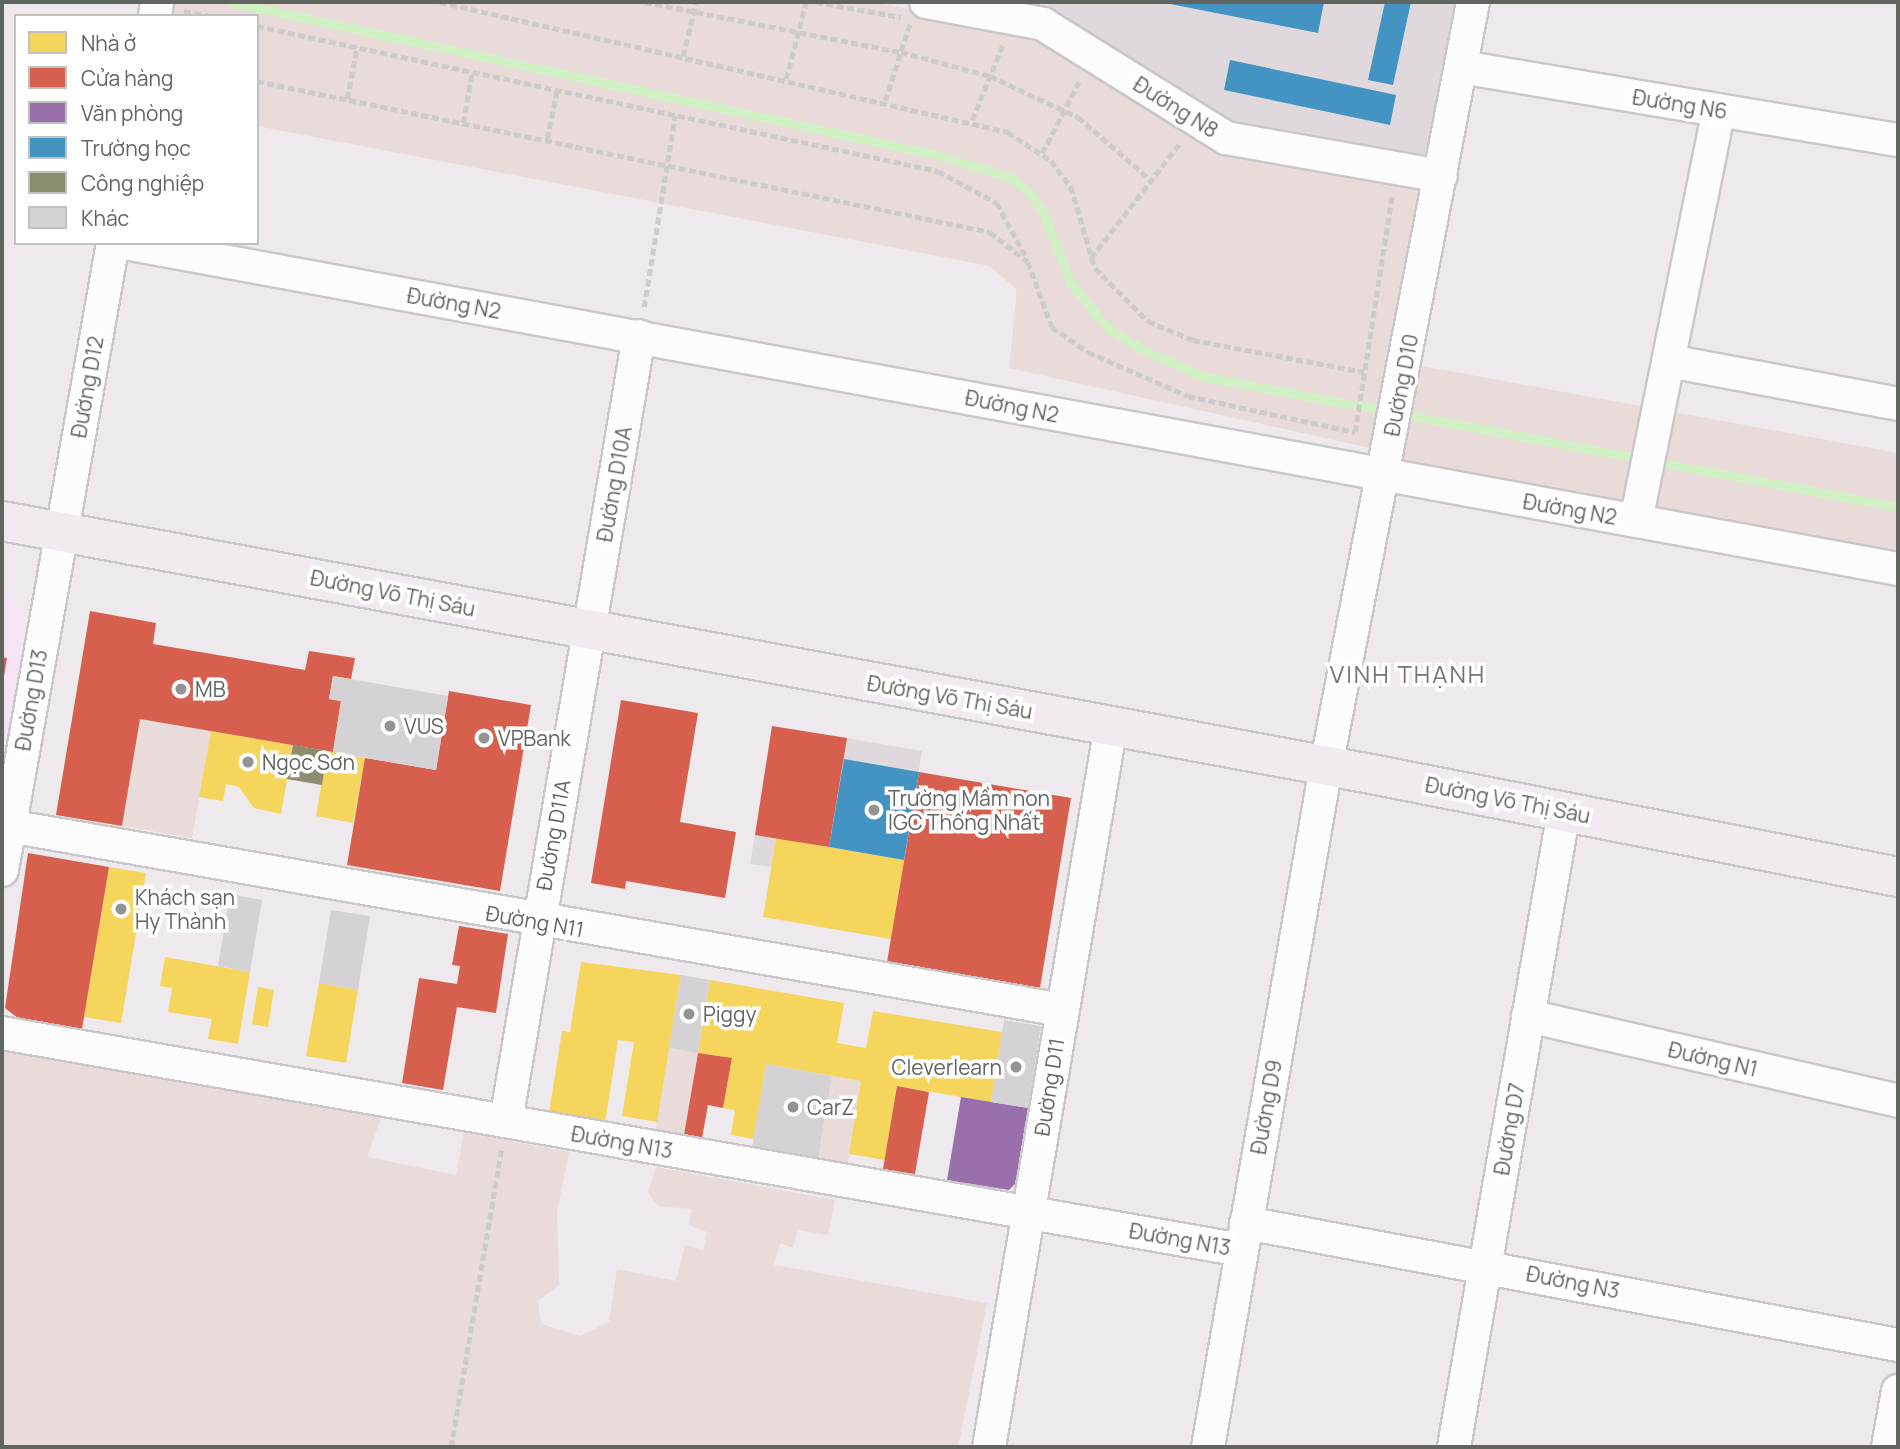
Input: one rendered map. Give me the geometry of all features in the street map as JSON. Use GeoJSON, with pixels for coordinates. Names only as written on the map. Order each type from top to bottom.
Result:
{"type":"FeatureCollection","features":[{"type":"Feature","properties":{"kind":"main road","name":"Đường Võ Thị Sáu"},"geometry":{"type":"LineString","coordinates":[[2,520],[1563,811],[1898,877]]}},
{"type":"Feature","properties":{"kind":"street","name":"Đường D10"},"geometry":{"type":"LineString","coordinates":[[1326,767],[1391,443],[1473,2]]}},
{"type":"Feature","properties":{"kind":"street","name":"Đường N8"},"geometry":{"type":"LineString","coordinates":[[918,10],[1019,19],[1043,24],[1226,138],[1441,176]]}},
{"type":"Feature","properties":{"kind":"street","name":"Đường N6"},"geometry":{"type":"LineString","coordinates":[[1461,67],[1898,140]]}},
{"type":"Feature","properties":{"kind":"street"},"geometry":{"type":"LineString","coordinates":[[1636,521],[1719,110]]}},
{"type":"Feature","properties":{"kind":"street","name":"Đường D12"},"geometry":{"type":"LineString","coordinates":[[60,530],[113,245]]}},
{"type":"Feature","properties":{"kind":"street","name":"Đường N2"},"geometry":{"type":"LineString","coordinates":[[136,245],[1898,569]]}},
{"type":"Feature","properties":{"kind":"street","name":"Đường D10A"},"geometry":{"type":"LineString","coordinates":[[587,631],[639,336]]}},
{"type":"Feature","properties":{"kind":"street"},"geometry":{"type":"LineString","coordinates":[[1669,361],[1898,404]]}},
{"type":"Feature","properties":{"kind":"street","name":"Đường D13"},"geometry":{"type":"LineString","coordinates":[[2,870],[60,530]]}},
{"type":"Feature","properties":{"kind":"street","name":"Đường D11A"},"geometry":{"type":"LineString","coordinates":[[506,1121],[587,631]]}},
{"type":"Feature","properties":{"kind":"street","name":"Đường D11"},"geometry":{"type":"LineString","coordinates":[[989,1447],[1111,726]]}},
{"type":"Feature","properties":{"kind":"street","name":"Đường D9"},"geometry":{"type":"LineString","coordinates":[[1208,1447],[1326,767]]}},
{"type":"Feature","properties":{"kind":"street","name":"Đường D7"},"geometry":{"type":"LineString","coordinates":[[1454,1447],[1563,811]]}},
{"type":"Feature","properties":{"kind":"street","name":"Đường N11"},"geometry":{"type":"LineString","coordinates":[[9,826],[539,922],[1062,1010]]}},
{"type":"Feature","properties":{"kind":"street","name":"Đường N1"},"geometry":{"type":"LineString","coordinates":[[1528,1016],[1898,1101]]}},
{"type":"Feature","properties":{"kind":"street","name":"Đường N13"},"geometry":{"type":"LineString","coordinates":[[2,1033],[1029,1213],[1244,1237]]}},
{"type":"Feature","properties":{"kind":"street","name":"Đường N3"},"geometry":{"type":"LineString","coordinates":[[1244,1237],[1485,1265],[1898,1345]]}},
{"type":"Feature","properties":{"kind":"street"},"geometry":{"type":"LineString","coordinates":[[1888,1447],[1898,1391]]}},
{"type":"Feature","properties":{"kind":"path"},"geometry":{"type":"LineString","coordinates":[[439,2],[972,120],[1008,132],[1042,153],[1077,198],[1091,258],[1105,284],[1148,321],[1175,333],[1364,372]]}},
{"type":"Feature","properties":{"kind":"path"},"geometry":{"type":"LineString","coordinates":[[645,2],[901,52],[990,76],[1065,109],[1152,180]]}},
{"type":"Feature","properties":{"kind":"path"},"geometry":{"type":"LineString","coordinates":[[682,56],[696,2]]}},
{"type":"Feature","properties":{"kind":"path"},"geometry":{"type":"LineString","coordinates":[[786,79],[806,2]]}},
{"type":"Feature","properties":{"kind":"path"},"geometry":{"type":"LineString","coordinates":[[163,8],[198,14]]}},
{"type":"Feature","properties":{"kind":"path"},"geometry":{"type":"LineString","coordinates":[[885,101],[918,10]]}},
{"type":"Feature","properties":{"kind":"path"},"geometry":{"type":"LineString","coordinates":[[972,120],[990,76],[1019,19]]}},
{"type":"Feature","properties":{"kind":"path"},"geometry":{"type":"LineString","coordinates":[[259,26],[938,171],[997,203],[1028,262],[1052,327],[1088,352],[1188,396],[1355,432],[1392,195]]}},
{"type":"Feature","properties":{"kind":"path"},"geometry":{"type":"LineString","coordinates":[[347,99],[357,47]]}},
{"type":"Feature","properties":{"kind":"path"},"geometry":{"type":"LineString","coordinates":[[463,122],[472,72]]}},
{"type":"Feature","properties":{"kind":"path"},"geometry":{"type":"LineString","coordinates":[[1042,153],[1083,75]]}},
{"type":"Feature","properties":{"kind":"path"},"geometry":{"type":"LineString","coordinates":[[259,81],[963,223],[990,232],[1028,262]]}},
{"type":"Feature","properties":{"kind":"path"},"geometry":{"type":"LineString","coordinates":[[547,139],[557,90]]}},
{"type":"Feature","properties":{"kind":"path"},"geometry":{"type":"LineString","coordinates":[[639,336],[675,114]]}},
{"type":"Feature","properties":{"kind":"path"},"geometry":{"type":"LineString","coordinates":[[1091,258],[1183,139]]}},
{"type":"Feature","properties":{"kind":"path"},"geometry":{"type":"LineString","coordinates":[[451,1447],[506,1121]]}},
{"type":"Feature","properties":{"kind":"shaded area"},"geometry":{"type":"Polygon","coordinates":[[[168,2],[872,2],[1040,33],[1223,148],[1429,184],[1379,450],[1009,368],[1017,290],[990,266],[259,126],[259,14],[165,14],[168,2]]]}},
{"type":"Feature","properties":{"kind":"shaded area"},"geometry":{"type":"Polygon","coordinates":[[[1048,2],[1464,2],[1434,166],[1228,128],[1047,14],[1048,2]]]}},
{"type":"Feature","properties":{"kind":"shaded area"},"geometry":{"type":"Polygon","coordinates":[[[1416,365],[1898,453],[1898,562],[1394,479],[1416,365]]]}},
{"type":"Feature","properties":{"kind":"shaded area"},"geometry":{"type":"Polygon","coordinates":[[[2,587],[27,616],[2,763],[2,587]]]}},
{"type":"Feature","properties":{"kind":"shaded area"},"geometry":{"type":"Polygon","coordinates":[[[140,719],[211,731],[192,838],[122,826],[140,719]]]}},
{"type":"Feature","properties":{"kind":"shaded area","name":"Trường Mầm non IGC Thống Nhất"},"geometry":{"type":"Polygon","coordinates":[[[847,738],[922,751],[904,860],[829,847],[847,738]]]}},
{"type":"Feature","properties":{"kind":"shaded area"},"geometry":{"type":"Polygon","coordinates":[[[755,835],[776,838],[771,867],[750,864],[755,835]]]}},
{"type":"Feature","properties":{"kind":"shaded area"},"geometry":{"type":"Polygon","coordinates":[[[669,1048],[698,1053],[684,1135],[655,1131],[669,1048]]]}},
{"type":"Feature","properties":{"kind":"shaded area"},"geometry":{"type":"Polygon","coordinates":[[[2,1050],[381,1118],[367,1157],[456,1175],[464,1132],[569,1152],[557,1212],[559,1285],[538,1301],[541,1324],[580,1336],[609,1322],[617,1269],[676,1281],[685,1245],[703,1250],[707,1232],[689,1225],[691,1209],[658,1206],[648,1192],[656,1167],[835,1200],[828,1235],[798,1230],[793,1248],[780,1243],[774,1265],[987,1303],[958,1447],[2,1447],[2,1050]]]}},
{"type":"Feature","properties":{"kind":"shaded area"},"geometry":{"type":"Polygon","coordinates":[[[832,1076],[861,1081],[848,1163],[818,1158],[832,1076]]]}},
{"type":"Feature","properties":{"kind":"building: Nhà ở","name":"Ngọc Sơn"},"geometry":{"type":"Polygon","coordinates":[[[211,731],[293,745],[281,814],[254,808],[239,787],[226,784],[223,801],[199,797],[211,731]]]}},
{"type":"Feature","properties":{"kind":"building: Nhà ở"},"geometry":{"type":"Polygon","coordinates":[[[327,751],[365,758],[353,823],[316,816],[327,751]]]}},
{"type":"Feature","properties":{"kind":"building: Nhà ở"},"geometry":{"type":"Polygon","coordinates":[[[776,838],[904,860],[891,939],[763,917],[776,838]]]}},
{"type":"Feature","properties":{"kind":"building: Nhà ở"},"geometry":{"type":"Polygon","coordinates":[[[109,867],[146,873],[121,1023],[84,1017],[109,867]]]}},
{"type":"Feature","properties":{"kind":"building: Nhà ở"},"geometry":{"type":"Polygon","coordinates":[[[165,957],[250,972],[238,1044],[208,1039],[212,1019],[168,1012],[172,988],[160,986],[165,957]]]}},
{"type":"Feature","properties":{"kind":"building: Nhà ở"},"geometry":{"type":"Polygon","coordinates":[[[581,962],[681,975],[657,1122],[622,1116],[634,1042],[618,1040],[605,1123],[549,1113],[562,1031],[570,1032],[581,962]]]}},
{"type":"Feature","properties":{"kind":"building: Nhà ở"},"geometry":{"type":"Polygon","coordinates":[[[710,980],[844,1003],[837,1043],[866,1048],[873,1011],[1002,1032],[991,1102],[897,1086],[885,1160],[849,1154],[861,1081],[766,1064],[754,1139],[731,1135],[735,1110],[723,1108],[732,1058],[698,1053],[710,980]]]}},
{"type":"Feature","properties":{"kind":"building: Nhà ở"},"geometry":{"type":"Polygon","coordinates":[[[319,983],[358,990],[346,1063],[306,1056],[319,983]]]}},
{"type":"Feature","properties":{"kind":"building: Nhà ở"},"geometry":{"type":"Polygon","coordinates":[[[258,987],[274,990],[268,1027],[252,1024],[258,987]]]}},
{"type":"Feature","properties":{"kind":"building: Cửa hàng"},"geometry":{"type":"Polygon","coordinates":[[[90,611],[156,623],[153,644],[305,670],[309,651],[355,658],[351,679],[333,676],[329,699],[341,701],[333,752],[140,719],[122,826],[56,815],[90,611]]]}},
{"type":"Feature","properties":{"kind":"building: Cửa hàng"},"geometry":{"type":"Polygon","coordinates":[[[2,657],[7,658],[3,682],[2,682],[2,657]]]}},
{"type":"Feature","properties":{"kind":"building: Cửa hàng"},"geometry":{"type":"Polygon","coordinates":[[[449,691],[531,705],[500,891],[347,865],[365,758],[436,770],[449,691]]]}},
{"type":"Feature","properties":{"kind":"building: Cửa hàng"},"geometry":{"type":"Polygon","coordinates":[[[621,700],[698,713],[680,822],[736,832],[725,898],[626,881],[625,889],[591,883],[621,700]]]}},
{"type":"Feature","properties":{"kind":"building: Cửa hàng"},"geometry":{"type":"Polygon","coordinates":[[[772,726],[847,738],[829,847],[755,835],[772,726]]]}},
{"type":"Feature","properties":{"kind":"building: Cửa hàng"},"geometry":{"type":"Polygon","coordinates":[[[919,772],[1071,798],[1040,988],[887,962],[919,772]]]}},
{"type":"Feature","properties":{"kind":"building: Cửa hàng"},"geometry":{"type":"Polygon","coordinates":[[[28,853],[109,867],[82,1029],[19,1019],[5,1008],[28,853]]]}},
{"type":"Feature","properties":{"kind":"building: Cửa hàng"},"geometry":{"type":"Polygon","coordinates":[[[459,926],[508,934],[496,1013],[457,1007],[443,1090],[402,1083],[419,978],[457,984],[460,966],[452,965],[459,926]]]}},
{"type":"Feature","properties":{"kind":"building: Cửa hàng"},"geometry":{"type":"Polygon","coordinates":[[[698,1053],[732,1058],[723,1108],[708,1105],[702,1138],[684,1135],[698,1053]]]}},
{"type":"Feature","properties":{"kind":"building: Cửa hàng"},"geometry":{"type":"Polygon","coordinates":[[[897,1086],[929,1092],[915,1174],[883,1169],[897,1086]]]}},
{"type":"Feature","properties":{"kind":"building: Văn phòng"},"geometry":{"type":"Polygon","coordinates":[[[961,1097],[1028,1108],[1016,1183],[1009,1190],[947,1180],[961,1097]]]}},
{"type":"Feature","properties":{"kind":"building: Trường học"},"geometry":{"type":"Polygon","coordinates":[[[1160,2],[1324,2],[1318,33],[1160,2]]]}},
{"type":"Feature","properties":{"kind":"building: Trường học"},"geometry":{"type":"Polygon","coordinates":[[[1385,2],[1411,2],[1393,85],[1368,80],[1385,2]]]}},
{"type":"Feature","properties":{"kind":"building: Trường học"},"geometry":{"type":"Polygon","coordinates":[[[1230,60],[1396,95],[1390,125],[1224,90],[1230,60]]]}},
{"type":"Feature","properties":{"kind":"building: Trường học","name":"Trường Mầm non IGC Thống Nhất"},"geometry":{"type":"Polygon","coordinates":[[[844,759],[919,772],[904,860],[829,847],[844,759]]]}},
{"type":"Feature","properties":{"kind":"building: Công nghiệp"},"geometry":{"type":"Polygon","coordinates":[[[293,745],[327,751],[322,785],[287,779],[293,745]]]}},
{"type":"Feature","properties":{"kind":"building: Khác","name":"VUS"},"geometry":{"type":"Polygon","coordinates":[[[333,676],[448,696],[436,770],[333,752],[341,701],[329,699],[333,676]]]}},
{"type":"Feature","properties":{"kind":"building: Khác"},"geometry":{"type":"Polygon","coordinates":[[[230,894],[262,900],[250,972],[218,966],[230,894]]]}},
{"type":"Feature","properties":{"kind":"building: Khác"},"geometry":{"type":"Polygon","coordinates":[[[331,910],[370,916],[358,990],[319,983],[331,910]]]}},
{"type":"Feature","properties":{"kind":"building: Khác","name":"Piggy"},"geometry":{"type":"Polygon","coordinates":[[[681,975],[710,980],[698,1053],[669,1048],[681,975]]]}},
{"type":"Feature","properties":{"kind":"building: Khác","name":"Cleverlearn"},"geometry":{"type":"Polygon","coordinates":[[[1004,1020],[1041,1026],[1028,1108],[991,1102],[1004,1020]]]}},
{"type":"Feature","properties":{"kind":"building: Khác","name":"CarZ"},"geometry":{"type":"Polygon","coordinates":[[[766,1064],[832,1076],[818,1158],[752,1147],[766,1064]]]}},
{"type":"Feature","properties":{"kind":"waterway"},"geometry":{"type":"LineString","coordinates":[[231,2],[942,156],[1011,178],[1030,193],[1043,212],[1071,284],[1108,328],[1141,349],[1205,377],[1898,507]]}},
{"type":"Feature","properties":{"kind":"place","name":"MB"},"geometry":{"type":"Point","coordinates":[181,689]}},
{"type":"Feature","properties":{"kind":"place","name":"VUS"},"geometry":{"type":"Point","coordinates":[390,726]}},
{"type":"Feature","properties":{"kind":"place","name":"VPBank"},"geometry":{"type":"Point","coordinates":[484,738]}},
{"type":"Feature","properties":{"kind":"place","name":"Ngọc Sơn"},"geometry":{"type":"Point","coordinates":[248,762]}},
{"type":"Feature","properties":{"kind":"place","name":"Trường Mầm non IGC Thống Nhất"},"geometry":{"type":"Point","coordinates":[874,810]}},
{"type":"Feature","properties":{"kind":"place","name":"Khách sạn Hy Thành"},"geometry":{"type":"Point","coordinates":[121,909]}},
{"type":"Feature","properties":{"kind":"place","name":"Piggy"},"geometry":{"type":"Point","coordinates":[689,1014]}},
{"type":"Feature","properties":{"kind":"place","name":"Cleverlearn"},"geometry":{"type":"Point","coordinates":[1016,1067]}},
{"type":"Feature","properties":{"kind":"place","name":"CarZ"},"geometry":{"type":"Point","coordinates":[793,1107]}},
{"type":"Feature","properties":{"kind":"district","name":"VINH THẠNH"},"geometry":{"type":"Point","coordinates":[1408,674]}}]}
